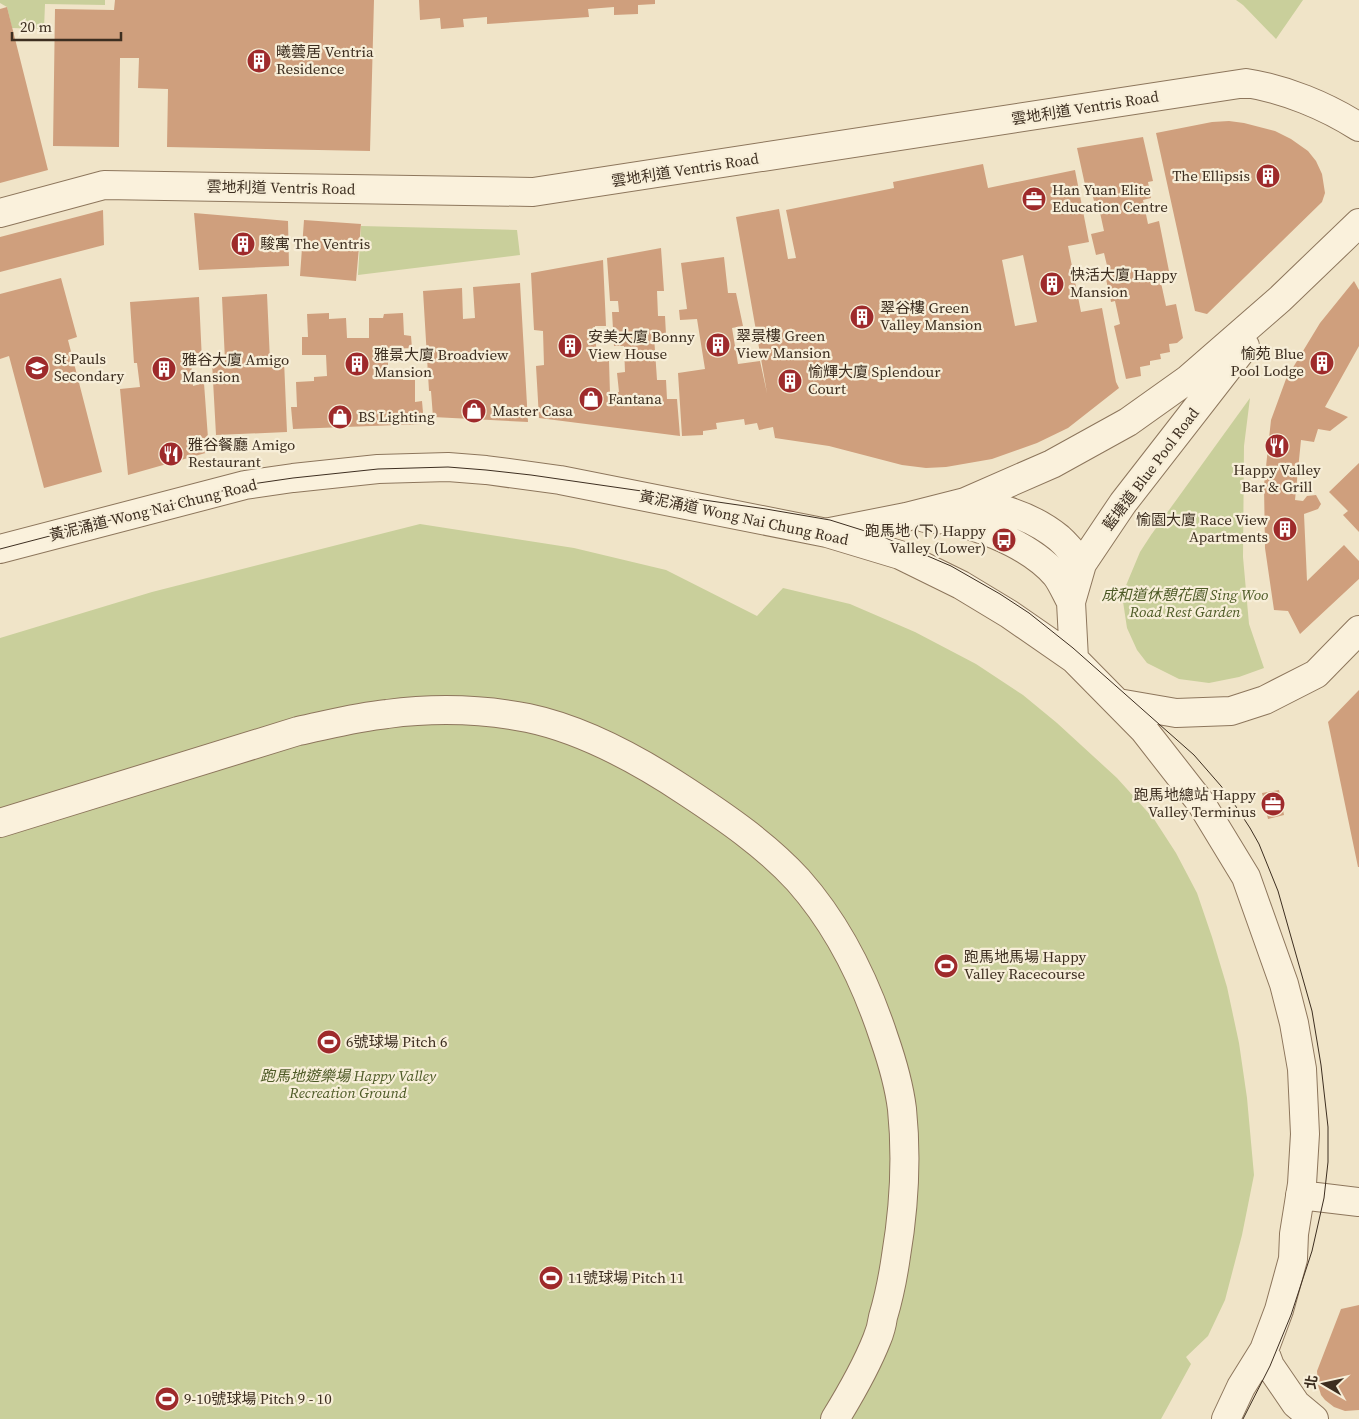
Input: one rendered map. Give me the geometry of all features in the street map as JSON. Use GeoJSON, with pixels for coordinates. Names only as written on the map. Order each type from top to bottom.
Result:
{"type":"FeatureCollection","features":[{"type":"Feature","properties":{"kind":"street","name":"雲地利道 Ventris Road"},"geometry":{"type":"LineString","coordinates":[[0,213],[104,185],[533,192],[1246,83],[1260,85],[1319,105],[1359,127]]}},
{"type":"Feature","properties":{"kind":"street","name":"藍塘道 Blue Pool Road"},"geometry":{"type":"LineString","coordinates":[[827,532],[906,517],[965,502],[1052,464],[1128,422],[1187,380],[1280,300],[1359,223]]}},
{"type":"Feature","properties":{"kind":"street","name":"藍塘道 Blue Pool Road"},"geometry":{"type":"LineString","coordinates":[[1074,659],[1071,602],[1082,564],[1124,503],[1280,300]]}},
{"type":"Feature","properties":{"kind":"street","name":"黃泥涌道 Wong Nai Chung Road"},"geometry":{"type":"LineString","coordinates":[[0,549],[245,485],[378,469],[448,467],[486,470],[560,480],[827,532],[900,555],[961,585],[1009,614],[1074,659],[1144,730],[1201,803],[1246,877],[1284,984],[1294,1023],[1302,1068],[1305,1134],[1293,1259],[1279,1310],[1264,1350],[1241,1387],[1226,1419]]}},
{"type":"Feature","properties":{"kind":"street"},"geometry":{"type":"LineString","coordinates":[[965,502],[985,504],[1016,513],[1041,526],[1060,539],[1082,564]]}},
{"type":"Feature","properties":{"kind":"street"},"geometry":{"type":"LineString","coordinates":[[906,517],[942,518],[966,523],[1020,546],[1056,576],[1071,602]]}},
{"type":"Feature","properties":{"kind":"street"},"geometry":{"type":"LineString","coordinates":[[1118,703],[1176,713],[1231,711],[1265,700],[1316,674],[1359,630]]}},
{"type":"Feature","properties":{"kind":"street"},"geometry":{"type":"LineString","coordinates":[[0,823],[298,731],[388,713],[442,710],[484,712],[529,718],[569,730],[609,747],[660,774],[747,834],[797,879],[826,915],[853,959],[876,1012],[892,1061],[902,1106],[905,1154],[900,1230],[892,1285],[878,1336],[852,1392],[835,1419]]}},
{"type":"Feature","properties":{"kind":"street"},"geometry":{"type":"LineString","coordinates":[[1300,1195],[1359,1202]]}},
{"type":"Feature","properties":{"kind":"street"},"geometry":{"type":"LineString","coordinates":[[1264,1350],[1270,1366],[1296,1404],[1314,1419]]}},
{"type":"Feature","properties":{"kind":"green space"},"geometry":{"type":"Polygon","coordinates":[[[0,0],[105,0],[105,5],[45,4],[44,29],[12,28],[7,7],[0,3],[0,0]]]}},
{"type":"Feature","properties":{"kind":"green space"},"geometry":{"type":"Polygon","coordinates":[[[1236,0],[1303,0],[1276,39],[1236,0]]]}},
{"type":"Feature","properties":{"kind":"green space"},"geometry":{"type":"Polygon","coordinates":[[[361,226],[517,230],[520,255],[358,275],[361,226]]]}},
{"type":"Feature","properties":{"kind":"green space","name":"成和道休憩花園 Sing Woo Road Rest Garden"},"geometry":{"type":"Polygon","coordinates":[[[1250,398],[1244,446],[1243,557],[1249,624],[1264,668],[1239,677],[1209,683],[1179,679],[1147,663],[1137,650],[1127,628],[1122,595],[1140,552],[1151,535],[1250,398]]]}},
{"type":"Feature","properties":{"kind":"green space","name":"跑馬地遊樂場 Happy Valley Recreation Ground"},"geometry":{"type":"Polygon","coordinates":[[[420,524],[574,548],[666,570],[757,616],[783,588],[850,604],[915,632],[976,664],[1023,695],[1057,723],[1117,778],[1154,819],[1176,853],[1197,893],[1227,987],[1239,1043],[1247,1098],[1254,1175],[1242,1235],[1225,1300],[1208,1336],[1186,1357],[1191,1364],[1161,1419],[0,1419],[0,638],[152,592],[420,524]]]}},
{"type":"Feature","properties":{"kind":"building","name":"曦蕓居 Ventria Residence"},"geometry":{"type":"Polygon","coordinates":[[[115,0],[374,0],[370,151],[167,147],[168,89],[138,88],[139,58],[120,58],[119,147],[53,146],[55,9],[114,10],[115,0]]]}},
{"type":"Feature","properties":{"kind":"building"},"geometry":{"type":"Polygon","coordinates":[[[419,0],[655,0],[655,4],[638,5],[638,14],[614,15],[614,7],[588,9],[589,17],[487,24],[487,17],[463,19],[464,27],[441,29],[440,18],[420,20],[419,0]]]}},
{"type":"Feature","properties":{"kind":"building"},"geometry":{"type":"Polygon","coordinates":[[[7,7],[48,170],[0,183],[0,9],[7,7]]]}},
{"type":"Feature","properties":{"kind":"building"},"geometry":{"type":"Polygon","coordinates":[[[1229,121],[1275,131],[1308,151],[1316,161],[1322,174],[1325,193],[1322,202],[1207,314],[1195,311],[1156,133],[1212,122],[1229,121]]]}},
{"type":"Feature","properties":{"kind":"building"},"geometry":{"type":"Polygon","coordinates":[[[1143,137],[1153,181],[1148,182],[1151,198],[1143,200],[1148,224],[1159,221],[1170,276],[1160,278],[1166,306],[1176,304],[1183,338],[1177,343],[1169,344],[1170,352],[1160,354],[1161,359],[1150,361],[1150,365],[1140,367],[1141,376],[1126,379],[1114,326],[1120,324],[1115,301],[1111,302],[1106,279],[1110,278],[1104,253],[1096,255],[1091,234],[1104,231],[1099,208],[1096,209],[1092,193],[1087,194],[1077,148],[1143,137]]]}},
{"type":"Feature","properties":{"kind":"building"},"geometry":{"type":"Polygon","coordinates":[[[983,164],[988,188],[1075,170],[1089,242],[1068,246],[1081,312],[1102,308],[1116,382],[1119,388],[1068,428],[1037,443],[992,459],[946,467],[926,468],[902,465],[829,446],[775,438],[773,427],[759,430],[757,423],[745,425],[744,419],[716,423],[717,429],[703,431],[703,435],[682,436],[678,373],[705,369],[697,319],[680,320],[679,310],[687,309],[681,263],[724,257],[728,293],[736,293],[743,326],[732,328],[738,364],[760,361],[767,393],[736,217],[779,209],[788,259],[796,258],[786,210],[894,188],[893,182],[983,164]],[[1023,255],[1002,260],[1015,326],[1037,322],[1023,255]]]}},
{"type":"Feature","properties":{"kind":"building"},"geometry":{"type":"Polygon","coordinates":[[[103,210],[104,245],[0,272],[0,237],[103,210]]]}},
{"type":"Feature","properties":{"kind":"building","name":"駿寓 The Ventris"},"geometry":{"type":"Polygon","coordinates":[[[194,213],[288,221],[289,266],[199,270],[194,213]]]}},
{"type":"Feature","properties":{"kind":"building"},"geometry":{"type":"Polygon","coordinates":[[[304,220],[361,224],[356,281],[300,276],[304,220]]]}},
{"type":"Feature","properties":{"kind":"building"},"geometry":{"type":"Polygon","coordinates":[[[661,248],[664,291],[657,291],[658,316],[665,316],[666,335],[654,336],[657,380],[666,380],[667,399],[677,399],[680,436],[539,418],[536,366],[544,365],[543,331],[534,330],[531,273],[603,260],[606,326],[595,326],[597,362],[609,361],[610,394],[619,392],[617,373],[625,372],[624,346],[614,346],[612,312],[619,312],[618,301],[610,301],[607,258],[661,248]]]}},
{"type":"Feature","properties":{"kind":"building"},"geometry":{"type":"Polygon","coordinates":[[[61,278],[77,337],[68,340],[102,472],[44,488],[9,356],[0,359],[0,294],[61,278]]]}},
{"type":"Feature","properties":{"kind":"building"},"geometry":{"type":"Polygon","coordinates":[[[1354,281],[1359,290],[1359,346],[1325,407],[1348,417],[1330,431],[1318,429],[1314,442],[1301,440],[1295,500],[1303,501],[1307,496],[1316,495],[1321,504],[1318,509],[1304,514],[1307,581],[1344,545],[1359,561],[1359,579],[1300,634],[1288,611],[1274,610],[1265,548],[1264,485],[1271,420],[1286,379],[1320,323],[1354,281]]]}},
{"type":"Feature","properties":{"kind":"building"},"geometry":{"type":"Polygon","coordinates":[[[520,283],[528,422],[433,417],[431,391],[429,391],[423,291],[462,288],[463,319],[475,318],[473,287],[520,283]]]}},
{"type":"Feature","properties":{"kind":"building"},"geometry":{"type":"Polygon","coordinates":[[[267,294],[270,361],[284,360],[287,432],[216,435],[212,362],[225,361],[222,297],[267,294]]]}},
{"type":"Feature","properties":{"kind":"building"},"geometry":{"type":"Polygon","coordinates":[[[199,297],[202,361],[191,362],[193,386],[204,383],[209,452],[128,475],[120,389],[140,387],[137,363],[134,363],[130,302],[199,297]]]}},
{"type":"Feature","properties":{"kind":"building","name":"雅景大廈 Broadview Mansion"},"geometry":{"type":"Polygon","coordinates":[[[329,313],[329,319],[346,318],[347,338],[369,338],[369,318],[383,318],[384,314],[403,313],[404,335],[411,336],[412,348],[388,349],[388,374],[403,373],[403,380],[415,380],[415,402],[422,401],[424,424],[293,429],[291,407],[297,407],[296,382],[314,381],[314,377],[327,376],[326,355],[302,355],[302,337],[308,337],[307,314],[329,313]]]}},
{"type":"Feature","properties":{"kind":"building"},"geometry":{"type":"Polygon","coordinates":[[[1359,463],[1359,532],[1343,515],[1348,511],[1329,492],[1359,463]]]}},
{"type":"Feature","properties":{"kind":"building"},"geometry":{"type":"Polygon","coordinates":[[[1359,690],[1359,867],[1358,867],[1328,722],[1359,690]]]}},
{"type":"Feature","properties":{"kind":"building","name":"跑馬地總站 Happy Valley Terminus"},"geometry":{"type":"Polygon","coordinates":[[[1279,790],[1284,815],[1268,819],[1262,793],[1279,790]]]}},
{"type":"Feature","properties":{"kind":"building"},"geometry":{"type":"Polygon","coordinates":[[[1359,1305],[1359,1410],[1345,1411],[1334,1407],[1321,1395],[1317,1371],[1341,1309],[1359,1305]]]}},
{"type":"Feature","properties":{"kind":"tram line"},"geometry":{"type":"LineString","coordinates":[[0,549],[245,485],[378,469],[448,467],[531,475],[830,520],[881,536],[951,566],[1029,613],[1073,648],[1194,755],[1231,799],[1259,844],[1278,891],[1312,1011],[1321,1065],[1328,1127],[1328,1162],[1324,1198],[1312,1251],[1291,1315],[1270,1366],[1243,1419]]}},
{"type":"Feature","properties":{"kind":"place","name":"曦蕓居 Ventria Residence"},"geometry":{"type":"Point","coordinates":[259,61]}},
{"type":"Feature","properties":{"kind":"place","name":"The Ellipsis"},"geometry":{"type":"Point","coordinates":[1268,176]}},
{"type":"Feature","properties":{"kind":"place","name":"Han Yuan Elite Education Centre"},"geometry":{"type":"Point","coordinates":[1034,199]}},
{"type":"Feature","properties":{"kind":"place","name":"駿寓 The Ventris"},"geometry":{"type":"Point","coordinates":[243,244]}},
{"type":"Feature","properties":{"kind":"place","name":"快活大廈 Happy Mansion"},"geometry":{"type":"Point","coordinates":[1052,284]}},
{"type":"Feature","properties":{"kind":"place","name":"翠谷樓 Green Valley Mansion"},"geometry":{"type":"Point","coordinates":[862,317]}},
{"type":"Feature","properties":{"kind":"place","name":"翠景樓 Green View Mansion"},"geometry":{"type":"Point","coordinates":[718,345]}},
{"type":"Feature","properties":{"kind":"place","name":"安美大廈 Bonny View House"},"geometry":{"type":"Point","coordinates":[570,346]}},
{"type":"Feature","properties":{"kind":"place","name":"愉苑 Blue Pool Lodge"},"geometry":{"type":"Point","coordinates":[1322,363]}},
{"type":"Feature","properties":{"kind":"place","name":"雅景大廈 Broadview Mansion"},"geometry":{"type":"Point","coordinates":[357,364]}},
{"type":"Feature","properties":{"kind":"place","name":"St Pauls Secondary"},"geometry":{"type":"Point","coordinates":[37,368]}},
{"type":"Feature","properties":{"kind":"place","name":"雅谷大廈 Amigo Mansion"},"geometry":{"type":"Point","coordinates":[164,369]}},
{"type":"Feature","properties":{"kind":"place","name":"愉輝大廈 Splendour Court"},"geometry":{"type":"Point","coordinates":[790,381]}},
{"type":"Feature","properties":{"kind":"place","name":"Fantana"},"geometry":{"type":"Point","coordinates":[591,399]}},
{"type":"Feature","properties":{"kind":"place","name":"Master Casa"},"geometry":{"type":"Point","coordinates":[474,411]}},
{"type":"Feature","properties":{"kind":"place","name":"BS Lighting"},"geometry":{"type":"Point","coordinates":[340,417]}},
{"type":"Feature","properties":{"kind":"place","name":"Happy Valley Bar & Grill"},"geometry":{"type":"Point","coordinates":[1277,446]}},
{"type":"Feature","properties":{"kind":"place","name":"雅谷餐廳 Amigo Restaurant"},"geometry":{"type":"Point","coordinates":[171,454]}},
{"type":"Feature","properties":{"kind":"place","name":"愉園大廈 Race View Apartments"},"geometry":{"type":"Point","coordinates":[1285,529]}},
{"type":"Feature","properties":{"kind":"place","name":"跑馬地 (下) Happy Valley (Lower)"},"geometry":{"type":"Point","coordinates":[1004,540]}},
{"type":"Feature","properties":{"kind":"place","name":"跑馬地總站 Happy Valley Terminus"},"geometry":{"type":"Point","coordinates":[1273,804]}},
{"type":"Feature","properties":{"kind":"place","name":"跑馬地馬場 Happy Valley Racecourse"},"geometry":{"type":"Point","coordinates":[946,966]}},
{"type":"Feature","properties":{"kind":"place","name":"6號球場 Pitch 6"},"geometry":{"type":"Point","coordinates":[329,1042]}},
{"type":"Feature","properties":{"kind":"place","name":"11號球場 Pitch 11"},"geometry":{"type":"Point","coordinates":[551,1278]}},
{"type":"Feature","properties":{"kind":"place","name":"9-10號球場 Pitch 9 - 10"},"geometry":{"type":"Point","coordinates":[167,1399]}}]}
